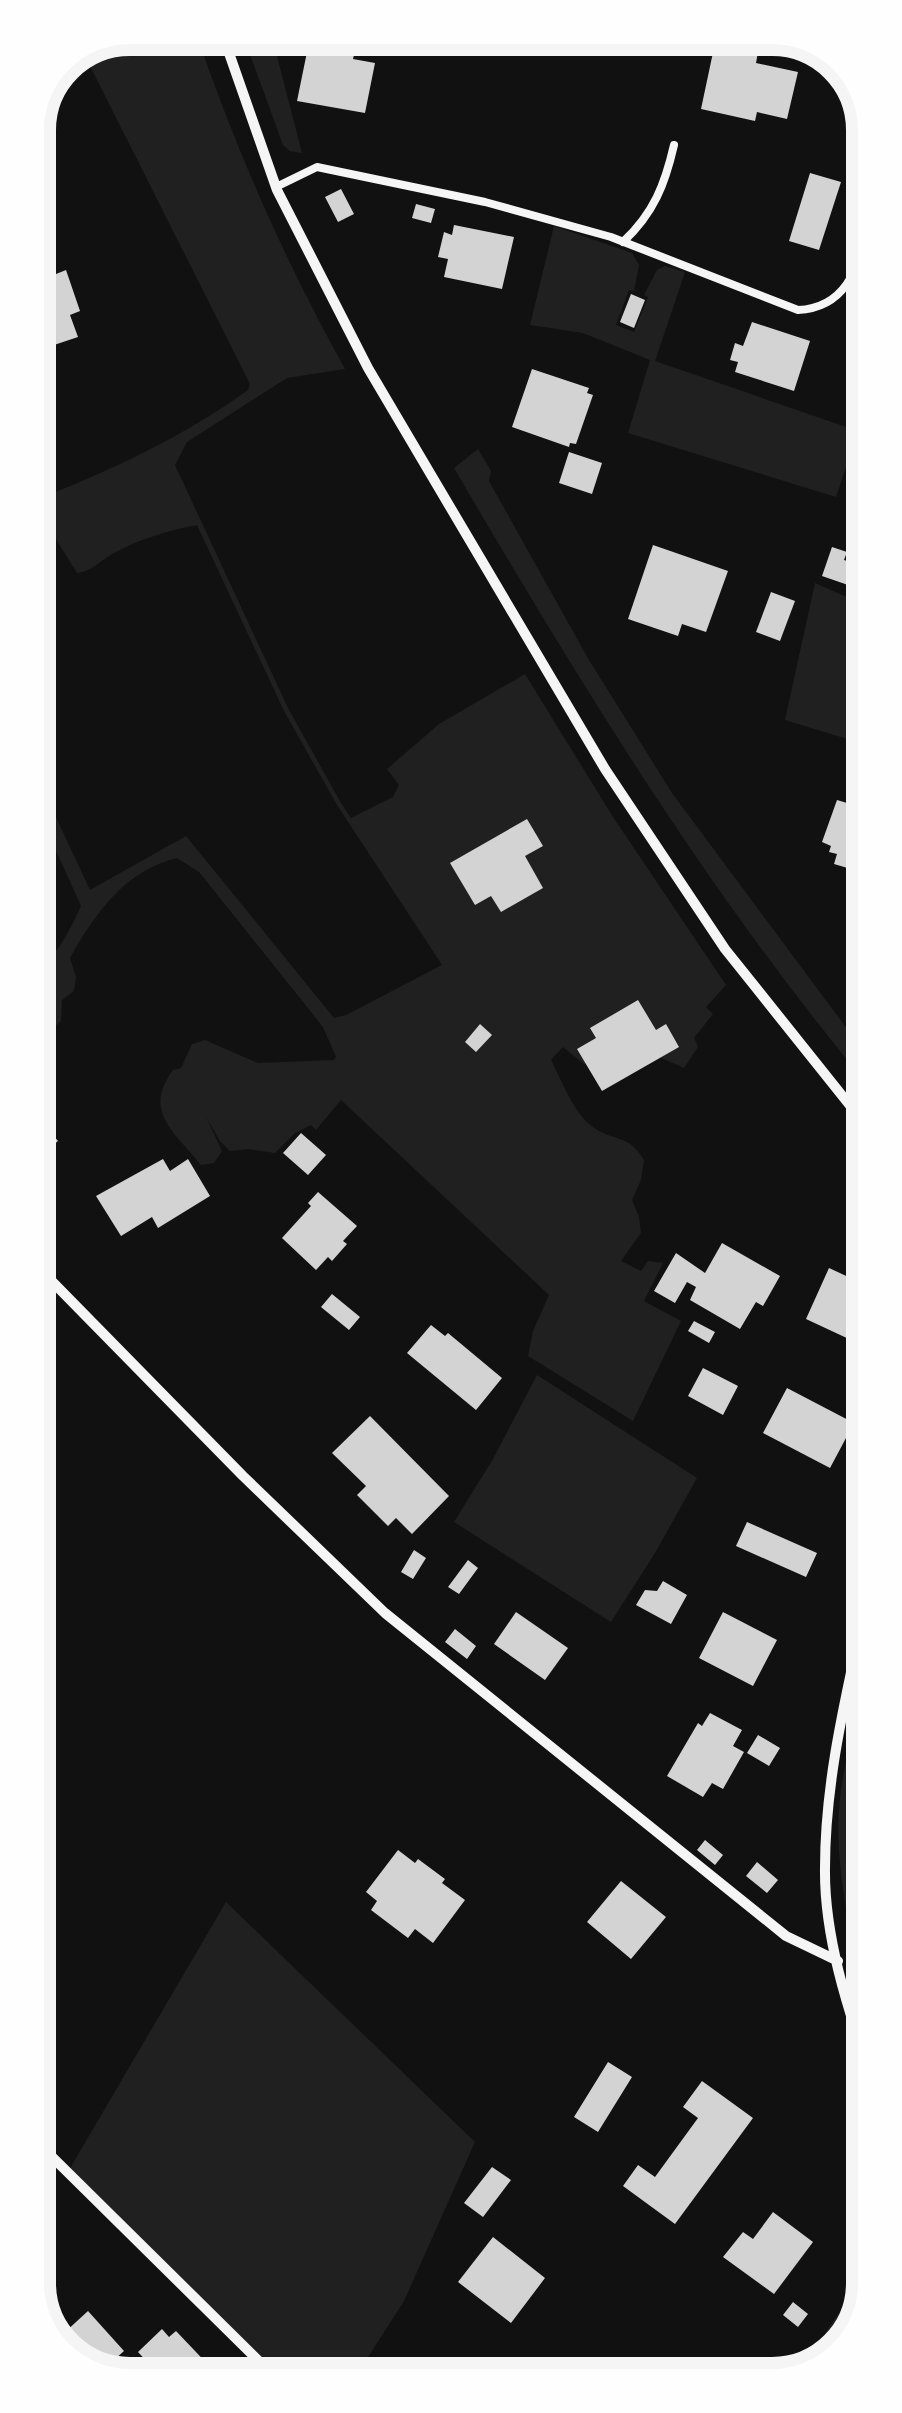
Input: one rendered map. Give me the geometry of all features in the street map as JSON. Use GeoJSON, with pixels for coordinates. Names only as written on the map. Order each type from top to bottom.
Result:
{"type":"FeatureCollection","features":[{"type":"Feature","properties":{"kind":"street"},"geometry":{"type":"LineString","coordinates":[[228,50],[276,187],[368,368],[605,769],[725,949],[852,1108]]}},
{"type":"Feature","properties":{"kind":"street"},"geometry":{"type":"LineString","coordinates":[[50,1279],[386,1613],[786,1936],[838,1961]]}},
{"type":"Feature","properties":{"kind":"street"},"geometry":{"type":"LineString","coordinates":[[852,1671],[832,1768],[824,1869],[829,1920],[852,2021]]}},
{"type":"Feature","properties":{"kind":"street"},"geometry":{"type":"LineString","coordinates":[[50,2155],[261,2363]]}},
{"type":"Feature","properties":{"kind":"lane"},"geometry":{"type":"LineString","coordinates":[[624,242],[656,205],[674,144]]}},
{"type":"Feature","properties":{"kind":"lane"},"geometry":{"type":"LineString","coordinates":[[276,187],[318,167],[504,206],[624,242],[780,305],[810,309],[829,303],[852,277]]}},
{"type":"Feature","properties":{"kind":"shaded area"},"geometry":{"type":"Polygon","coordinates":[[[130,50],[202,50],[263,204],[345,369],[287,378],[187,442],[175,465],[288,708],[351,818],[393,797],[399,785],[387,769],[439,724],[525,674],[613,817],[726,985],[706,1007],[713,1014],[694,1038],[698,1047],[684,1068],[622,1041],[600,1062],[584,1064],[563,1047],[551,1060],[586,1121],[627,1142],[644,1160],[632,1200],[641,1233],[621,1261],[641,1271],[648,1261],[663,1263],[644,1301],[681,1321],[633,1421],[528,1356],[533,1331],[549,1295],[341,1100],[316,1130],[311,1125],[295,1133],[275,1153],[230,1151],[206,1117],[222,1151],[214,1163],[201,1165],[173,1132],[161,1110],[161,1098],[164,1085],[173,1070],[181,1068],[192,1044],[205,1040],[258,1063],[336,1057],[323,1027],[199,872],[177,858],[141,873],[113,896],[70,958],[76,977],[74,991],[62,1000],[61,1021],[50,1031],[50,959],[81,906],[50,837],[50,804],[90,890],[186,836],[334,1018],[442,965],[337,805],[284,711],[197,525],[143,540],[77,573],[50,530],[50,494],[171,438],[248,390],[250,384],[88,63],[100,56],[130,50]]]}},
{"type":"Feature","properties":{"kind":"shaded area"},"geometry":{"type":"Polygon","coordinates":[[[248,50],[275,50],[302,153],[283,145],[248,50]]]}},
{"type":"Feature","properties":{"kind":"shaded area"},"geometry":{"type":"Polygon","coordinates":[[[554,226],[632,253],[639,265],[634,291],[629,290],[616,325],[634,332],[648,297],[644,295],[657,270],[665,266],[685,272],[655,361],[852,429],[852,449],[836,497],[628,433],[650,360],[583,333],[530,325],[554,226]]]}},
{"type":"Feature","properties":{"kind":"shaded area"},"geometry":{"type":"Polygon","coordinates":[[[478,449],[491,471],[489,481],[589,660],[672,793],[852,1035],[852,1065],[697,859],[597,705],[454,468],[478,449]]]}},
{"type":"Feature","properties":{"kind":"shaded area"},"geometry":{"type":"Polygon","coordinates":[[[815,583],[852,599],[852,740],[785,720],[815,583]]]}},
{"type":"Feature","properties":{"kind":"shaded area"},"geometry":{"type":"Polygon","coordinates":[[[537,1375],[697,1478],[611,1622],[454,1522],[537,1375]]]}},
{"type":"Feature","properties":{"kind":"shaded area"},"geometry":{"type":"Polygon","coordinates":[[[852,1729],[852,1941],[838,1833],[852,1729]]]}},
{"type":"Feature","properties":{"kind":"shaded area"},"geometry":{"type":"Polygon","coordinates":[[[226,1902],[475,2142],[404,2301],[364,2363],[267,2363],[69,2170],[226,1902]]]}},
{"type":"Feature","properties":{"kind":"shaded area"},"geometry":{"type":"Polygon","coordinates":[[[851,2295],[848,2309],[835,2332],[814,2350],[851,2295]]]}},
{"type":"Feature","properties":{"kind":"building"},"geometry":{"type":"Polygon","coordinates":[[[327,50],[355,51],[353,59],[375,63],[365,113],[297,101],[307,52],[326,55],[327,50]]]}},
{"type":"Feature","properties":{"kind":"building"},"geometry":{"type":"Polygon","coordinates":[[[714,50],[758,52],[756,63],[798,72],[787,119],[757,112],[755,121],[701,109],[714,50]]]}},
{"type":"Feature","properties":{"kind":"building"},"geometry":{"type":"Polygon","coordinates":[[[810,173],[841,182],[819,250],[789,241],[810,173]]]}},
{"type":"Feature","properties":{"kind":"building"},"geometry":{"type":"Polygon","coordinates":[[[341,189],[354,214],[338,222],[325,197],[341,189]]]}},
{"type":"Feature","properties":{"kind":"building"},"geometry":{"type":"Polygon","coordinates":[[[416,204],[435,209],[431,223],[412,218],[416,204]]]}},
{"type":"Feature","properties":{"kind":"building"},"geometry":{"type":"Polygon","coordinates":[[[454,225],[514,237],[502,289],[444,277],[448,259],[438,257],[444,232],[452,235],[454,225]]]}},
{"type":"Feature","properties":{"kind":"building"},"geometry":{"type":"Polygon","coordinates":[[[50,258],[56,274],[66,270],[80,311],[70,315],[78,337],[50,346],[50,258]]]}},
{"type":"Feature","properties":{"kind":"building"},"geometry":{"type":"Polygon","coordinates":[[[631,294],[645,300],[634,328],[620,322],[631,294]]]}},
{"type":"Feature","properties":{"kind":"building"},"geometry":{"type":"Polygon","coordinates":[[[752,322],[810,341],[794,391],[735,372],[738,362],[730,360],[735,343],[743,346],[752,322]]]}},
{"type":"Feature","properties":{"kind":"building"},"geometry":{"type":"Polygon","coordinates":[[[532,369],[589,388],[587,393],[593,395],[576,444],[570,443],[569,447],[512,427],[532,369]]]}},
{"type":"Feature","properties":{"kind":"building"},"geometry":{"type":"Polygon","coordinates":[[[569,452],[602,463],[592,494],[559,483],[569,452]]]}},
{"type":"Feature","properties":{"kind":"building"},"geometry":{"type":"Polygon","coordinates":[[[653,545],[728,571],[706,632],[682,624],[678,636],[628,619],[653,545]]]}},
{"type":"Feature","properties":{"kind":"building"},"geometry":{"type":"Polygon","coordinates":[[[832,547],[847,552],[844,560],[852,563],[848,585],[822,576],[832,547]]]}},
{"type":"Feature","properties":{"kind":"building"},"geometry":{"type":"Polygon","coordinates":[[[771,592],[795,601],[780,641],[756,632],[771,592]]]}},
{"type":"Feature","properties":{"kind":"building"},"geometry":{"type":"Polygon","coordinates":[[[852,791],[852,869],[834,864],[837,854],[829,852],[831,846],[822,842],[837,800],[847,803],[852,791]]]}},
{"type":"Feature","properties":{"kind":"building"},"geometry":{"type":"Polygon","coordinates":[[[527,819],[543,846],[525,856],[543,888],[501,912],[491,896],[475,905],[450,863],[527,819]]]}},
{"type":"Feature","properties":{"kind":"building"},"geometry":{"type":"Polygon","coordinates":[[[638,1000],[656,1030],[666,1024],[679,1047],[602,1091],[577,1049],[596,1038],[590,1028],[638,1000]]]}},
{"type":"Feature","properties":{"kind":"building"},"geometry":{"type":"Polygon","coordinates":[[[480,1024],[492,1035],[476,1052],[465,1042],[480,1024]]]}},
{"type":"Feature","properties":{"kind":"building"},"geometry":{"type":"Polygon","coordinates":[[[50,1132],[58,1141],[50,1148],[50,1132]]]}},
{"type":"Feature","properties":{"kind":"building"},"geometry":{"type":"Polygon","coordinates":[[[301,1133],[326,1155],[308,1175],[283,1153],[301,1133]]]}},
{"type":"Feature","properties":{"kind":"building"},"geometry":{"type":"Polygon","coordinates":[[[163,1159],[170,1171],[188,1159],[210,1196],[158,1228],[152,1217],[121,1236],[96,1196],[163,1159]]]}},
{"type":"Feature","properties":{"kind":"building"},"geometry":{"type":"Polygon","coordinates":[[[318,1192],[357,1226],[332,1261],[328,1257],[316,1270],[282,1238],[311,1206],[308,1203],[318,1192]]]}},
{"type":"Feature","properties":{"kind":"building"},"geometry":{"type":"Polygon","coordinates":[[[722,1243],[780,1276],[763,1306],[756,1302],[740,1329],[690,1300],[696,1287],[687,1282],[675,1303],[654,1291],[676,1253],[705,1273],[722,1243]]]}},
{"type":"Feature","properties":{"kind":"building"},"geometry":{"type":"Polygon","coordinates":[[[829,1268],[852,1279],[851,1340],[806,1319],[829,1268]]]}},
{"type":"Feature","properties":{"kind":"building"},"geometry":{"type":"Polygon","coordinates":[[[332,1294],[360,1317],[349,1330],[321,1307],[332,1294]]]}},
{"type":"Feature","properties":{"kind":"building"},"geometry":{"type":"Polygon","coordinates":[[[694,1321],[715,1332],[709,1343],[688,1331],[694,1321]]]}},
{"type":"Feature","properties":{"kind":"building"},"geometry":{"type":"Polygon","coordinates":[[[431,1325],[445,1336],[448,1333],[502,1378],[476,1410],[407,1353],[431,1325]]]}},
{"type":"Feature","properties":{"kind":"building"},"geometry":{"type":"Polygon","coordinates":[[[703,1368],[738,1386],[723,1415],[688,1396],[703,1368]]]}},
{"type":"Feature","properties":{"kind":"building"},"geometry":{"type":"Polygon","coordinates":[[[787,1388],[852,1422],[830,1468],[763,1433],[787,1388]]]}},
{"type":"Feature","properties":{"kind":"building"},"geometry":{"type":"Polygon","coordinates":[[[370,1416],[449,1496],[412,1534],[396,1518],[388,1526],[357,1495],[366,1486],[332,1453],[370,1416]]]}},
{"type":"Feature","properties":{"kind":"building"},"geometry":{"type":"Polygon","coordinates":[[[747,1522],[817,1553],[806,1577],[736,1546],[747,1522]]]}},
{"type":"Feature","properties":{"kind":"building"},"geometry":{"type":"Polygon","coordinates":[[[414,1550],[426,1558],[413,1579],[401,1572],[414,1550]]]}},
{"type":"Feature","properties":{"kind":"building"},"geometry":{"type":"Polygon","coordinates":[[[468,1560],[478,1568],[459,1594],[448,1587],[468,1560]]]}},
{"type":"Feature","properties":{"kind":"building"},"geometry":{"type":"Polygon","coordinates":[[[663,1581],[687,1595],[671,1624],[636,1605],[645,1590],[657,1591],[663,1581]]]}},
{"type":"Feature","properties":{"kind":"building"},"geometry":{"type":"Polygon","coordinates":[[[516,1612],[568,1648],[545,1680],[494,1644],[516,1612]]]}},
{"type":"Feature","properties":{"kind":"building"},"geometry":{"type":"Polygon","coordinates":[[[723,1612],[777,1640],[753,1686],[699,1658],[723,1612]]]}},
{"type":"Feature","properties":{"kind":"building"},"geometry":{"type":"Polygon","coordinates":[[[455,1629],[476,1646],[467,1659],[445,1642],[455,1629]]]}},
{"type":"Feature","properties":{"kind":"building"},"geometry":{"type":"Polygon","coordinates":[[[710,1713],[742,1730],[733,1746],[744,1752],[723,1789],[712,1783],[703,1797],[667,1776],[698,1723],[702,1726],[710,1713]]]}},
{"type":"Feature","properties":{"kind":"building"},"geometry":{"type":"Polygon","coordinates":[[[758,1735],[780,1748],[769,1766],[747,1753],[758,1735]]]}},
{"type":"Feature","properties":{"kind":"building"},"geometry":{"type":"Polygon","coordinates":[[[705,1840],[723,1855],[715,1865],[697,1850],[705,1840]]]}},
{"type":"Feature","properties":{"kind":"building"},"geometry":{"type":"Polygon","coordinates":[[[398,1850],[445,1879],[442,1883],[465,1900],[433,1943],[415,1929],[408,1938],[371,1910],[377,1901],[366,1892],[398,1850]]]}},
{"type":"Feature","properties":{"kind":"building"},"geometry":{"type":"Polygon","coordinates":[[[757,1862],[778,1880],[767,1893],[746,1876],[757,1862]]]}},
{"type":"Feature","properties":{"kind":"building"},"geometry":{"type":"Polygon","coordinates":[[[621,1881],[666,1917],[631,1959],[587,1922],[621,1881]]]}},
{"type":"Feature","properties":{"kind":"building"},"geometry":{"type":"Polygon","coordinates":[[[608,2062],[632,2077],[598,2132],[574,2117],[608,2062]]]}},
{"type":"Feature","properties":{"kind":"building"},"geometry":{"type":"Polygon","coordinates":[[[702,2081],[753,2118],[675,2224],[623,2186],[638,2165],[655,2177],[698,2118],[683,2107],[702,2081]]]}},
{"type":"Feature","properties":{"kind":"building"},"geometry":{"type":"Polygon","coordinates":[[[492,2167],[511,2180],[483,2217],[464,2203],[492,2167]]]}},
{"type":"Feature","properties":{"kind":"building"},"geometry":{"type":"Polygon","coordinates":[[[773,2212],[813,2242],[774,2294],[723,2257],[743,2232],[753,2239],[773,2212]]]}},
{"type":"Feature","properties":{"kind":"building"},"geometry":{"type":"Polygon","coordinates":[[[493,2237],[545,2278],[511,2323],[458,2282],[493,2237]]]}},
{"type":"Feature","properties":{"kind":"building"},"geometry":{"type":"Polygon","coordinates":[[[793,2302],[808,2314],[798,2327],[783,2315],[793,2302]]]}},
{"type":"Feature","properties":{"kind":"building"},"geometry":{"type":"Polygon","coordinates":[[[88,2311],[124,2351],[113,2361],[100,2357],[77,2343],[67,2330],[88,2311]]]}},
{"type":"Feature","properties":{"kind":"building"},"geometry":{"type":"Polygon","coordinates":[[[162,2329],[169,2337],[176,2331],[206,2363],[148,2363],[138,2352],[162,2329]]]}}]}
